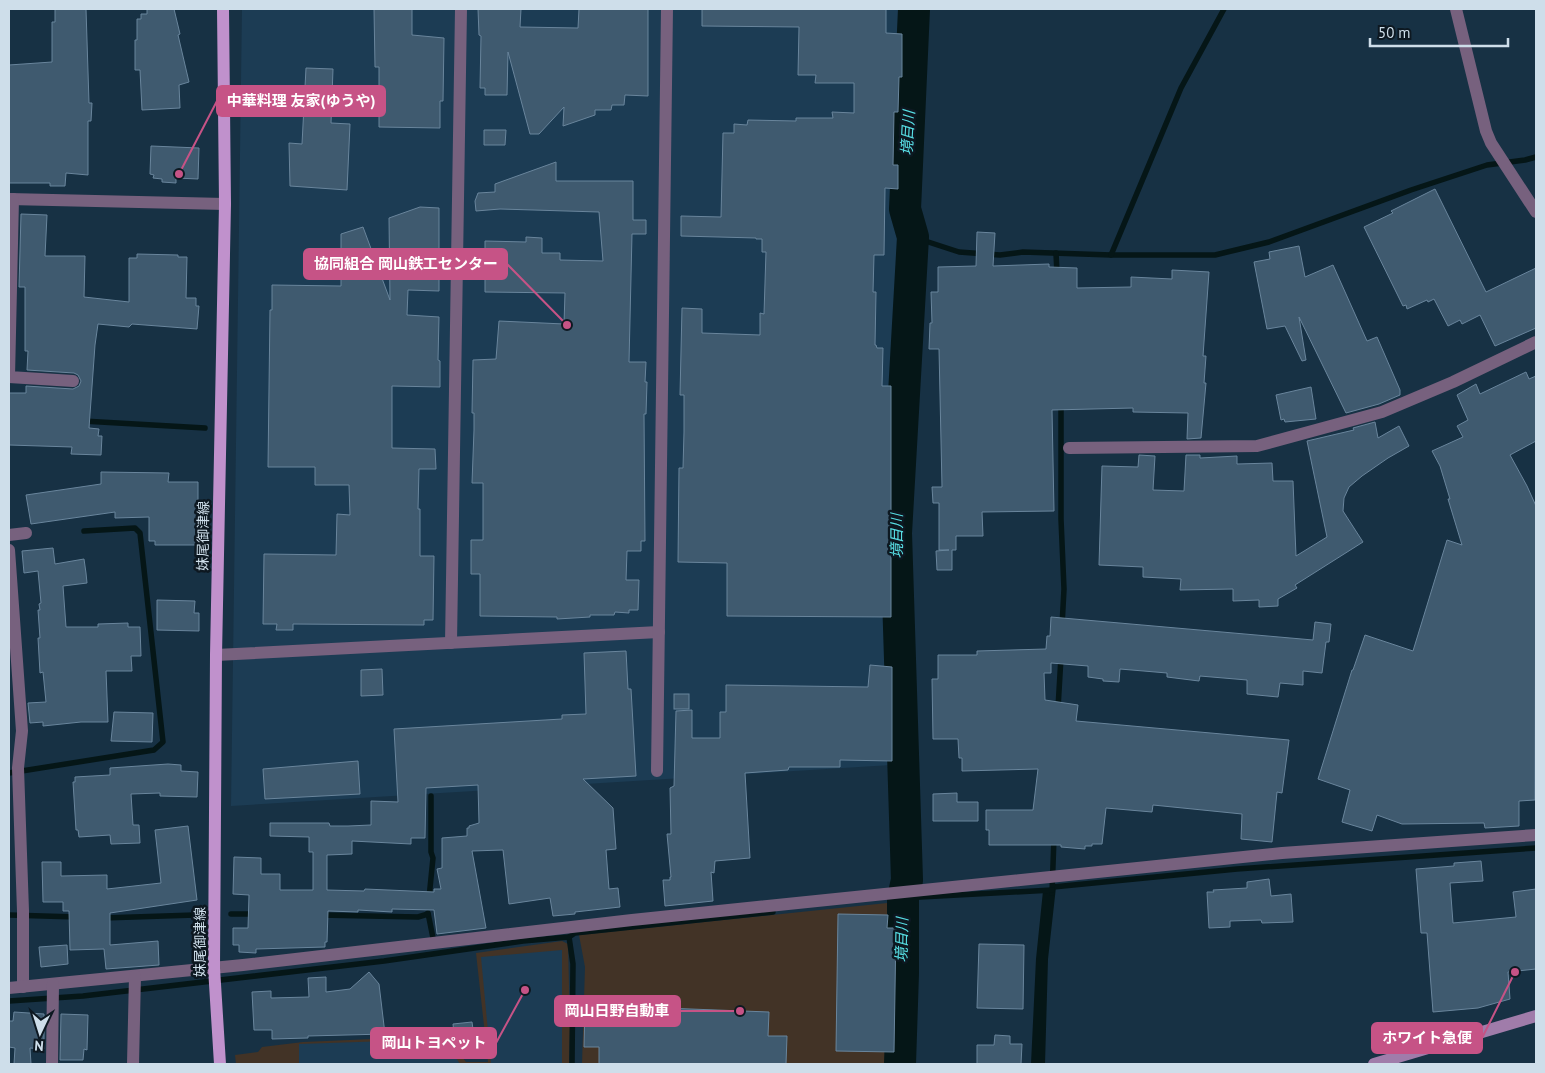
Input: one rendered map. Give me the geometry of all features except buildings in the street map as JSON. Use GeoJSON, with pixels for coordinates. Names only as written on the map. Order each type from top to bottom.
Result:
{"type":"FeatureCollection","features":[{"type":"Feature","properties":{"kind":"main road","name":"妹尾御津線"},"geometry":{"type":"LineString","coordinates":[[220,1064],[214,976],[216,654],[224,204],[223,9]]}},
{"type":"Feature","properties":{"kind":"main road"},"geometry":{"type":"LineString","coordinates":[[1379,1064],[1536,1016]]}},
{"type":"Feature","properties":{"kind":"street"},"geometry":{"type":"LineString","coordinates":[[451,643],[461,9]]}},
{"type":"Feature","properties":{"kind":"street"},"geometry":{"type":"LineString","coordinates":[[657,771],[667,9]]}},
{"type":"Feature","properties":{"kind":"street"},"geometry":{"type":"LineString","coordinates":[[1456,9],[1486,131],[1497,154],[1536,212]]}},
{"type":"Feature","properties":{"kind":"street"},"geometry":{"type":"LineString","coordinates":[[73,381],[9,377],[11,199],[224,204]]}},
{"type":"Feature","properties":{"kind":"street"},"geometry":{"type":"LineString","coordinates":[[1069,448],[1257,446],[1382,412],[1452,382],[1536,342]]}},
{"type":"Feature","properties":{"kind":"street"},"geometry":{"type":"LineString","coordinates":[[9,536],[26,533]]}},
{"type":"Feature","properties":{"kind":"street"},"geometry":{"type":"LineString","coordinates":[[9,550],[22,731],[18,772],[23,916],[23,987]]}},
{"type":"Feature","properties":{"kind":"street"},"geometry":{"type":"LineString","coordinates":[[216,654],[659,632]]}},
{"type":"Feature","properties":{"kind":"street"},"geometry":{"type":"LineString","coordinates":[[9,988],[23,987],[52,994],[135,986],[632,920],[1282,853],[1536,835]]}},
{"type":"Feature","properties":{"kind":"street"},"geometry":{"type":"LineString","coordinates":[[133,1064],[135,986]]}},
{"type":"Feature","properties":{"kind":"street"},"geometry":{"type":"LineString","coordinates":[[52,994],[52,1064]]}},
{"type":"Feature","properties":{"kind":"shaded area"},"geometry":{"type":"Polygon","coordinates":[[[242,9],[907,9],[897,217],[901,224],[903,243],[891,408],[891,765],[231,806],[242,9]]]}},
{"type":"Feature","properties":{"kind":"shaded area"},"geometry":{"type":"Polygon","coordinates":[[[1053,887],[1056,887],[1048,959],[1045,1064],[1031,1064],[1036,959],[1043,891],[1052,890],[1053,887]]]}},
{"type":"Feature","properties":{"kind":"shaded area"},"geometry":{"type":"Polygon","coordinates":[[[897,902],[899,929],[895,1064],[582,1064],[585,967],[579,935],[897,902]]]}},
{"type":"Feature","properties":{"kind":"shaded area"},"geometry":{"type":"Polygon","coordinates":[[[562,941],[568,944],[569,1064],[236,1064],[235,1055],[258,1052],[262,1047],[303,1042],[419,1037],[450,1042],[466,1062],[488,1062],[476,953],[562,941]]]}},
{"type":"Feature","properties":{"kind":"shaded area"},"geometry":{"type":"Polygon","coordinates":[[[562,950],[562,1064],[491,1064],[481,957],[562,950]]]}},
{"type":"Feature","properties":{"kind":"shaded area"},"geometry":{"type":"Polygon","coordinates":[[[418,1040],[449,1047],[460,1064],[299,1064],[299,1044],[418,1040]]]}},
{"type":"Feature","properties":{"kind":"waterway","name":"境目川"},"geometry":{"type":"LineString","coordinates":[[900,1064],[903,898],[907,880],[896,533],[913,237],[905,209],[914,9]]}},
{"type":"Feature","properties":{"kind":"waterway"},"geometry":{"type":"LineString","coordinates":[[1111,255],[1181,88],[1224,9]]}},
{"type":"Feature","properties":{"kind":"waterway"},"geometry":{"type":"LineString","coordinates":[[913,237],[959,252],[1000,255],[1023,252],[1111,255],[1215,255],[1269,242],[1411,190],[1487,165],[1536,157]]}},
{"type":"Feature","properties":{"kind":"waterway"},"geometry":{"type":"LineString","coordinates":[[1056,253],[1057,273]]}},
{"type":"Feature","properties":{"kind":"waterway"},"geometry":{"type":"LineString","coordinates":[[1061,402],[1061,519],[1064,589],[1062,626]]}},
{"type":"Feature","properties":{"kind":"waterway"},"geometry":{"type":"LineString","coordinates":[[83,421],[205,428]]}},
{"type":"Feature","properties":{"kind":"waterway"},"geometry":{"type":"LineString","coordinates":[[9,773],[154,750],[163,742],[140,533],[135,528],[84,531]]}},
{"type":"Feature","properties":{"kind":"waterway"},"geometry":{"type":"LineString","coordinates":[[1058,708],[1061,657]]}},
{"type":"Feature","properties":{"kind":"waterway"},"geometry":{"type":"LineString","coordinates":[[429,898],[433,858],[431,852],[431,796]]}},
{"type":"Feature","properties":{"kind":"waterway"},"geometry":{"type":"LineString","coordinates":[[1052,893],[1054,837]]}},
{"type":"Feature","properties":{"kind":"waterway"},"geometry":{"type":"LineString","coordinates":[[1053,887],[1237,869],[1536,848]]}},
{"type":"Feature","properties":{"kind":"waterway"},"geometry":{"type":"LineString","coordinates":[[902,898],[1052,890]]}},
{"type":"Feature","properties":{"kind":"waterway"},"geometry":{"type":"LineString","coordinates":[[9,1001],[83,996],[384,961],[523,941],[569,937],[575,933],[773,912]]}},
{"type":"Feature","properties":{"kind":"waterway"},"geometry":{"type":"LineString","coordinates":[[428,913],[433,938]]}},
{"type":"Feature","properties":{"kind":"waterway"},"geometry":{"type":"LineString","coordinates":[[231,914],[256,914]]}},
{"type":"Feature","properties":{"kind":"waterway"},"geometry":{"type":"LineString","coordinates":[[320,915],[418,917],[428,914]]}},
{"type":"Feature","properties":{"kind":"waterway"},"geometry":{"type":"LineString","coordinates":[[9,915],[77,917]]}},
{"type":"Feature","properties":{"kind":"waterway"},"geometry":{"type":"LineString","coordinates":[[103,918],[195,915]]}},
{"type":"Feature","properties":{"kind":"waterway"},"geometry":{"type":"LineString","coordinates":[[569,937],[573,964],[572,1064]]}},
{"type":"Feature","properties":{"kind":"place","name":"中華料理 友家(ゆうや)"},"geometry":{"type":"Point","coordinates":[179,174]}},
{"type":"Feature","properties":{"kind":"place","name":"協同組合 岡山鉄工センター"},"geometry":{"type":"Point","coordinates":[567,325]}},
{"type":"Feature","properties":{"kind":"place","name":"ホワイト急便"},"geometry":{"type":"Point","coordinates":[1515,972]}},
{"type":"Feature","properties":{"kind":"place","name":"岡山トヨペット"},"geometry":{"type":"Point","coordinates":[525,990]}},
{"type":"Feature","properties":{"kind":"place","name":"岡山日野自動車"},"geometry":{"type":"Point","coordinates":[740,1011]}}]}
